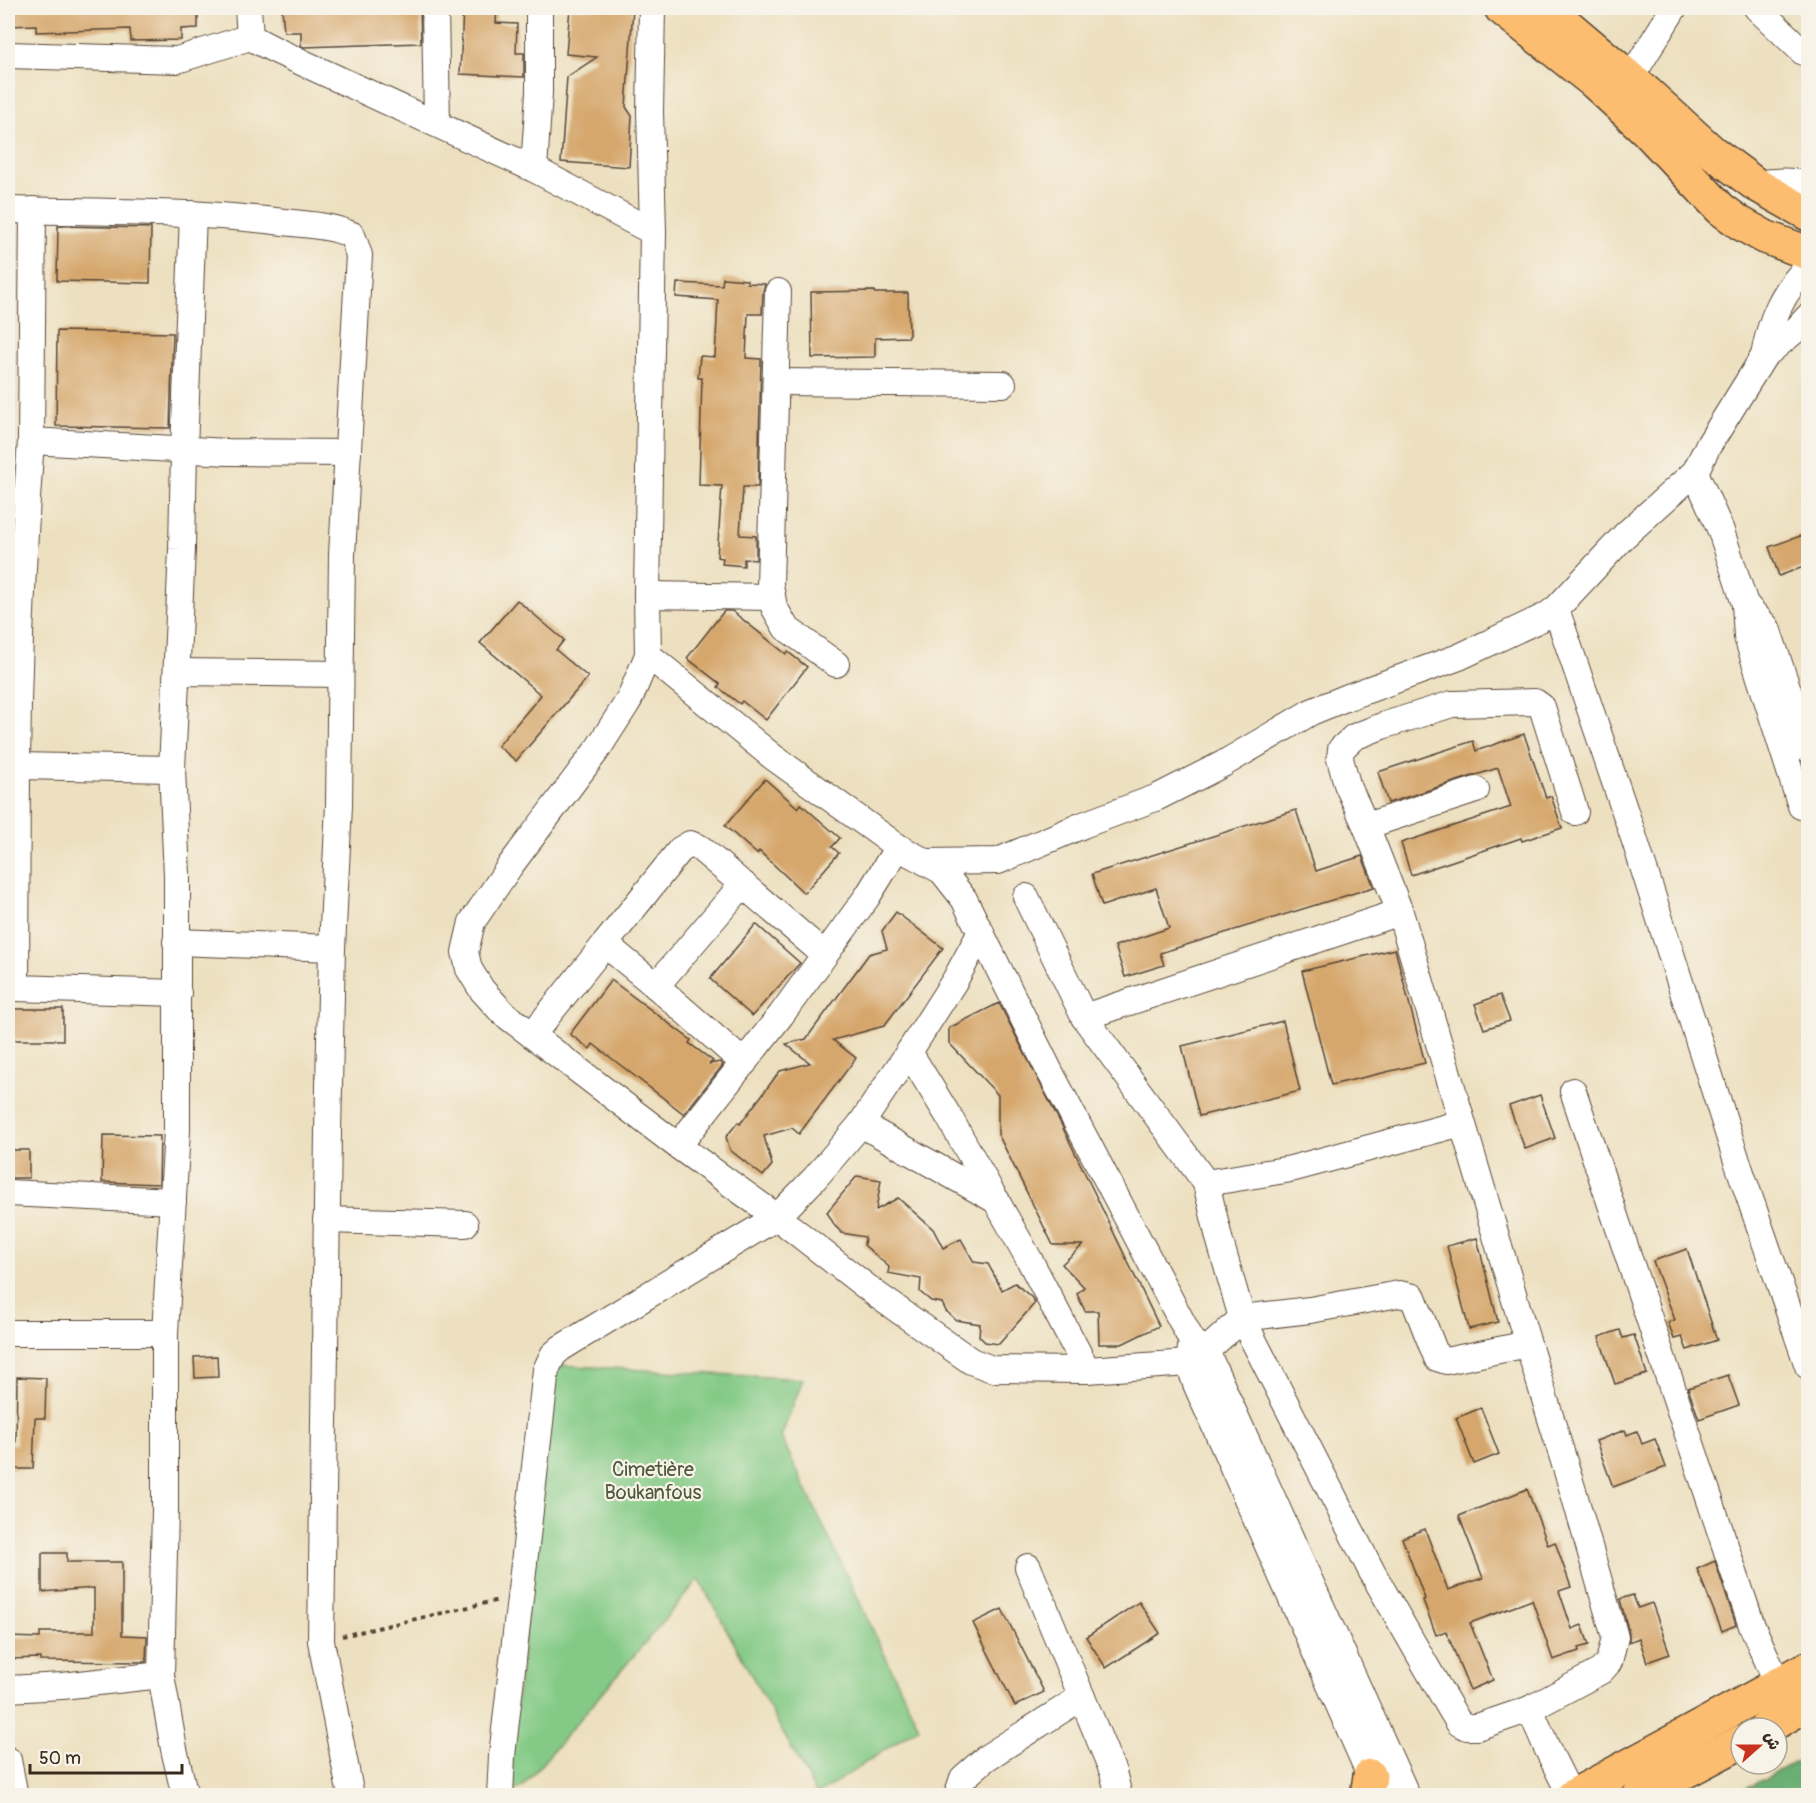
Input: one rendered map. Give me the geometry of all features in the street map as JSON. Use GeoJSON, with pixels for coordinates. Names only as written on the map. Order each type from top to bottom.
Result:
{"type":"FeatureCollection","features":[{"type":"Feature","properties":{"kind":"main road"},"geometry":{"type":"LineString","coordinates":[[1501,8],[1594,82],[1646,130],[1721,209],[1740,223],[1766,237],[1809,253]]}},
{"type":"Feature","properties":{"kind":"main road"},"geometry":{"type":"LineString","coordinates":[[1547,8],[1712,152],[1755,184],[1809,214]]}},
{"type":"Feature","properties":{"kind":"main road"},"geometry":{"type":"LineString","coordinates":[[1572,1796],[1809,1668]]}},
{"type":"Feature","properties":{"kind":"main road"},"geometry":{"type":"LineString","coordinates":[[1788,1716],[1809,1704]]}},
{"type":"Feature","properties":{"kind":"main road"},"geometry":{"type":"LineString","coordinates":[[1639,1796],[1729,1748]]}},
{"type":"Feature","properties":{"kind":"street"},"geometry":{"type":"LineString","coordinates":[[248,8],[250,37]]}},
{"type":"Feature","properties":{"kind":"street"},"geometry":{"type":"LineString","coordinates":[[435,8],[437,123]]}},
{"type":"Feature","properties":{"kind":"street"},"geometry":{"type":"LineString","coordinates":[[534,169],[539,93],[540,8]]}},
{"type":"Feature","properties":{"kind":"street"},"geometry":{"type":"LineString","coordinates":[[652,8],[650,111],[653,232],[648,655],[629,700],[597,750],[510,866],[472,922],[465,952],[469,969],[482,990],[503,1013],[678,1146],[777,1217],[877,1295],[971,1361],[992,1369],[1087,1370],[1196,1352],[1242,1318],[1310,1310],[1399,1294],[1413,1297],[1437,1358],[1446,1361],[1528,1344]]}},
{"type":"Feature","properties":{"kind":"street"},"geometry":{"type":"LineString","coordinates":[[1630,79],[1674,8]]}},
{"type":"Feature","properties":{"kind":"street"},"geometry":{"type":"LineString","coordinates":[[1768,11],[1803,52],[1809,52]]}},
{"type":"Feature","properties":{"kind":"street"},"geometry":{"type":"LineString","coordinates":[[8,56],[177,60],[250,37],[534,169],[653,232]]}},
{"type":"Feature","properties":{"kind":"street"},"geometry":{"type":"LineString","coordinates":[[1755,184],[1772,181],[1797,181],[1809,184]]}},
{"type":"Feature","properties":{"kind":"street"},"geometry":{"type":"LineString","coordinates":[[8,210],[193,214],[339,229],[351,235],[359,255],[348,453],[340,674],[339,805],[332,948],[321,1641],[351,1796]]}},
{"type":"Feature","properties":{"kind":"street"},"geometry":{"type":"LineString","coordinates":[[33,210],[31,441],[14,628],[17,766],[12,988],[178,993]]}},
{"type":"Feature","properties":{"kind":"street"},"geometry":{"type":"LineString","coordinates":[[185,1796],[161,1675],[165,1510],[165,1333],[177,1130],[177,876],[172,769],[193,214]]}},
{"type":"Feature","properties":{"kind":"street"},"geometry":{"type":"LineString","coordinates":[[1764,356],[1767,334],[1774,316],[1793,281],[1809,267]]}},
{"type":"Feature","properties":{"kind":"street"},"geometry":{"type":"LineString","coordinates":[[778,292],[770,585],[774,607],[786,628],[836,664]]}},
{"type":"Feature","properties":{"kind":"street"},"geometry":{"type":"LineString","coordinates":[[926,862],[998,861],[1083,825],[1158,797],[1223,764],[1311,712],[1459,657],[1494,642],[1556,609],[1625,536],[1695,472],[1708,446],[1764,356],[1809,317]]}},
{"type":"Feature","properties":{"kind":"street"},"geometry":{"type":"LineString","coordinates":[[776,382],[1003,384]]}},
{"type":"Feature","properties":{"kind":"street"},"geometry":{"type":"LineString","coordinates":[[31,441],[184,450],[348,453]]}},
{"type":"Feature","properties":{"kind":"street"},"geometry":{"type":"LineString","coordinates":[[1695,472],[1721,531],[1745,604],[1747,637],[1801,806],[1809,809]]}},
{"type":"Feature","properties":{"kind":"street"},"geometry":{"type":"LineString","coordinates":[[647,595],[772,597]]}},
{"type":"Feature","properties":{"kind":"street"},"geometry":{"type":"LineString","coordinates":[[1745,604],[1767,628],[1809,749]]}},
{"type":"Feature","properties":{"kind":"street"},"geometry":{"type":"LineString","coordinates":[[1556,609],[1634,838],[1737,1161],[1809,1366]]}},
{"type":"Feature","properties":{"kind":"street"},"geometry":{"type":"LineString","coordinates":[[648,655],[773,758],[897,847],[942,871],[964,899],[1049,1070],[1196,1352],[1407,1796]]}},
{"type":"Feature","properties":{"kind":"street"},"geometry":{"type":"LineString","coordinates":[[177,672],[340,674]]}},
{"type":"Feature","properties":{"kind":"street"},"geometry":{"type":"LineString","coordinates":[[1026,897],[1084,1017],[1206,1183],[1242,1318],[1372,1572],[1459,1723],[1467,1727],[1477,1727],[1530,1709],[1607,1666],[1615,1637],[1400,912],[1347,784],[1340,759],[1341,749],[1354,737],[1452,704],[1535,702],[1542,707],[1575,812]]}},
{"type":"Feature","properties":{"kind":"street"},"geometry":{"type":"LineString","coordinates":[[17,766],[172,769]]}},
{"type":"Feature","properties":{"kind":"street"},"geometry":{"type":"LineString","coordinates":[[1366,826],[1476,790]]}},
{"type":"Feature","properties":{"kind":"street"},"geometry":{"type":"LineString","coordinates":[[532,1035],[680,850],[690,844],[700,848],[824,954]]}},
{"type":"Feature","properties":{"kind":"street"},"geometry":{"type":"LineString","coordinates":[[678,1146],[744,1063],[867,897],[897,847]]}},
{"type":"Feature","properties":{"kind":"street"},"geometry":{"type":"LineString","coordinates":[[656,986],[743,884]]}},
{"type":"Feature","properties":{"kind":"street"},"geometry":{"type":"LineString","coordinates":[[1084,1017],[1400,912]]}},
{"type":"Feature","properties":{"kind":"street"},"geometry":{"type":"LineString","coordinates":[[500,1796],[502,1756],[546,1370],[553,1355],[777,1217],[815,1178],[861,1124],[955,980],[981,932]]}},
{"type":"Feature","properties":{"kind":"street"},"geometry":{"type":"LineString","coordinates":[[176,942],[332,948]]}},
{"type":"Feature","properties":{"kind":"street"},"geometry":{"type":"LineString","coordinates":[[605,944],[744,1063]]}},
{"type":"Feature","properties":{"kind":"street"},"geometry":{"type":"LineString","coordinates":[[909,1052],[1029,1258],[1087,1370]]}},
{"type":"Feature","properties":{"kind":"street"},"geometry":{"type":"LineString","coordinates":[[1574,1091],[1752,1626],[1778,1684]]}},
{"type":"Feature","properties":{"kind":"street"},"geometry":{"type":"LineString","coordinates":[[1206,1183],[1292,1169],[1462,1123]]}},
{"type":"Feature","properties":{"kind":"street"},"geometry":{"type":"LineString","coordinates":[[861,1124],[997,1201]]}},
{"type":"Feature","properties":{"kind":"street"},"geometry":{"type":"LineString","coordinates":[[8,1193],[173,1201]]}},
{"type":"Feature","properties":{"kind":"street"},"geometry":{"type":"LineString","coordinates":[[326,1220],[465,1224]]}},
{"type":"Feature","properties":{"kind":"street"},"geometry":{"type":"LineString","coordinates":[[8,1333],[165,1333]]}},
{"type":"Feature","properties":{"kind":"street"},"geometry":{"type":"LineString","coordinates":[[1196,1352],[1196,1384],[1372,1789]]}},
{"type":"Feature","properties":{"kind":"street"},"geometry":{"type":"LineString","coordinates":[[1028,1567],[1113,1772],[1119,1796]]}},
{"type":"Feature","properties":{"kind":"street"},"geometry":{"type":"LineString","coordinates":[[8,1689],[62,1686],[161,1675]]}},
{"type":"Feature","properties":{"kind":"street"},"geometry":{"type":"LineString","coordinates":[[957,1796],[963,1778],[986,1758],[1082,1697]]}},
{"type":"Feature","properties":{"kind":"street"},"geometry":{"type":"LineString","coordinates":[[1530,1709],[1572,1796]]}},
{"type":"Feature","properties":{"kind":"street"},"geometry":{"type":"LineString","coordinates":[[8,1760],[15,1796]]}},
{"type":"Feature","properties":{"kind":"path"},"geometry":{"type":"LineString","coordinates":[[321,1641],[520,1595]]}},
{"type":"Feature","properties":{"kind":"green space","name":"Cimetière Boukanfous"},"geometry":{"type":"Polygon","coordinates":[[[556,1365],[803,1379],[781,1437],[919,1727],[817,1795],[699,1579],[522,1787],[506,1793],[556,1365]]]}},
{"type":"Feature","properties":{"kind":"green space"},"geometry":{"type":"Polygon","coordinates":[[[1808,1755],[1808,1795],[1734,1795],[1769,1776],[1789,1776],[1789,1765],[1808,1755]]]}},
{"type":"Feature","properties":{"kind":"building"},"geometry":{"type":"Polygon","coordinates":[[[8,8],[198,8],[198,28],[181,29],[181,40],[131,41],[130,29],[36,32],[36,25],[8,26],[8,8]]]}},
{"type":"Feature","properties":{"kind":"building"},"geometry":{"type":"Polygon","coordinates":[[[282,8],[420,8],[421,43],[304,47],[301,46],[301,32],[284,32],[282,8]]]}},
{"type":"Feature","properties":{"kind":"building"},"geometry":{"type":"Polygon","coordinates":[[[463,8],[497,8],[496,23],[517,24],[516,53],[524,53],[524,77],[460,74],[463,8]]]}},
{"type":"Feature","properties":{"kind":"building"},"geometry":{"type":"Polygon","coordinates":[[[570,8],[633,8],[626,107],[632,116],[629,167],[561,162],[567,77],[597,57],[566,54],[570,8]]]}},
{"type":"Feature","properties":{"kind":"building"},"geometry":{"type":"Polygon","coordinates":[[[58,226],[151,228],[150,283],[57,281],[58,226]]]}},
{"type":"Feature","properties":{"kind":"building"},"geometry":{"type":"Polygon","coordinates":[[[723,278],[765,284],[762,314],[748,314],[746,358],[761,359],[758,487],[743,487],[740,535],[756,536],[756,560],[744,559],[744,566],[722,564],[723,558],[717,557],[722,486],[699,485],[702,378],[698,378],[700,356],[715,357],[718,300],[676,297],[677,283],[722,285],[723,278]]]}},
{"type":"Feature","properties":{"kind":"building"},"geometry":{"type":"Polygon","coordinates":[[[875,291],[875,293],[908,293],[909,337],[875,338],[875,357],[812,358],[811,292],[875,291]]]}},
{"type":"Feature","properties":{"kind":"building"},"geometry":{"type":"Polygon","coordinates":[[[57,331],[173,333],[170,428],[56,426],[57,331]]]}},
{"type":"Feature","properties":{"kind":"building"},"geometry":{"type":"Polygon","coordinates":[[[1809,533],[1809,565],[1779,576],[1769,547],[1809,533]]]}},
{"type":"Feature","properties":{"kind":"building"},"geometry":{"type":"Polygon","coordinates":[[[517,600],[564,640],[556,650],[588,677],[516,761],[498,746],[541,695],[480,643],[517,600]]]}},
{"type":"Feature","properties":{"kind":"building"},"geometry":{"type":"Polygon","coordinates":[[[724,611],[732,611],[786,654],[788,652],[807,667],[766,720],[742,701],[740,704],[718,687],[720,684],[687,658],[724,611]]]}},
{"type":"Feature","properties":{"kind":"building"},"geometry":{"type":"Polygon","coordinates":[[[1524,734],[1546,798],[1551,796],[1562,828],[1522,841],[1521,838],[1411,875],[1401,843],[1511,807],[1498,768],[1388,803],[1378,772],[1473,741],[1476,751],[1524,734]]]}},
{"type":"Feature","properties":{"kind":"building"},"geometry":{"type":"Polygon","coordinates":[[[765,779],[798,808],[801,804],[840,838],[832,847],[839,853],[804,893],[759,851],[757,854],[725,826],[765,779]]]}},
{"type":"Feature","properties":{"kind":"building"},"geometry":{"type":"Polygon","coordinates":[[[1296,810],[1316,871],[1362,856],[1374,887],[1160,953],[1164,965],[1125,977],[1115,946],[1169,928],[1156,888],[1102,906],[1092,874],[1296,810]]]}},
{"type":"Feature","properties":{"kind":"building"},"geometry":{"type":"Polygon","coordinates":[[[896,912],[943,948],[884,1026],[833,1040],[856,1058],[799,1134],[792,1128],[764,1136],[772,1165],[763,1176],[730,1150],[726,1137],[738,1122],[740,1124],[780,1071],[810,1063],[786,1044],[806,1039],[869,954],[887,949],[882,931],[896,912]]]}},
{"type":"Feature","properties":{"kind":"building"},"geometry":{"type":"Polygon","coordinates":[[[756,924],[800,963],[752,1016],[710,979],[756,924]]]}},
{"type":"Feature","properties":{"kind":"building"},"geometry":{"type":"Polygon","coordinates":[[[1395,949],[1425,1063],[1331,1085],[1302,971],[1395,949]]]}},
{"type":"Feature","properties":{"kind":"building"},"geometry":{"type":"Polygon","coordinates":[[[611,980],[691,1040],[689,1043],[713,1061],[709,1064],[720,1062],[723,1065],[684,1114],[593,1044],[590,1049],[570,1034],[611,980]]]}},
{"type":"Feature","properties":{"kind":"building"},"geometry":{"type":"Polygon","coordinates":[[[1500,995],[1510,1021],[1484,1029],[1475,1004],[1500,995]]]}},
{"type":"Feature","properties":{"kind":"building"},"geometry":{"type":"Polygon","coordinates":[[[999,1003],[1061,1124],[1159,1326],[1122,1344],[1099,1344],[1098,1311],[1085,1311],[1077,1294],[1084,1287],[1062,1264],[1083,1245],[1053,1245],[998,1134],[998,1095],[949,1043],[949,1028],[999,1003]]]}},
{"type":"Feature","properties":{"kind":"building"},"geometry":{"type":"Polygon","coordinates":[[[8,1009],[63,1009],[63,1040],[8,1040],[8,1009]]]}},
{"type":"Feature","properties":{"kind":"building"},"geometry":{"type":"Polygon","coordinates":[[[1283,1021],[1300,1091],[1199,1116],[1182,1046],[1283,1021]]]}},
{"type":"Feature","properties":{"kind":"building"},"geometry":{"type":"Polygon","coordinates":[[[1540,1095],[1555,1138],[1525,1149],[1509,1106],[1540,1095]]]}},
{"type":"Feature","properties":{"kind":"building"},"geometry":{"type":"Polygon","coordinates":[[[103,1135],[160,1136],[159,1184],[102,1182],[103,1135]]]}},
{"type":"Feature","properties":{"kind":"building"},"geometry":{"type":"Polygon","coordinates":[[[8,1150],[29,1150],[29,1178],[8,1178],[8,1150]]]}},
{"type":"Feature","properties":{"kind":"building"},"geometry":{"type":"Polygon","coordinates":[[[857,1176],[881,1180],[876,1210],[898,1198],[933,1229],[943,1248],[961,1239],[974,1262],[988,1264],[1002,1290],[1015,1283],[1032,1298],[1035,1303],[999,1344],[985,1342],[979,1336],[980,1324],[956,1320],[946,1311],[942,1303],[931,1301],[920,1292],[921,1279],[888,1273],[889,1267],[864,1245],[865,1237],[842,1233],[835,1226],[827,1212],[857,1176]]]}},
{"type":"Feature","properties":{"kind":"building"},"geometry":{"type":"Polygon","coordinates":[[[1477,1238],[1498,1322],[1469,1329],[1447,1246],[1477,1238]]]}},
{"type":"Feature","properties":{"kind":"building"},"geometry":{"type":"Polygon","coordinates":[[[1687,1249],[1717,1340],[1687,1350],[1682,1337],[1674,1339],[1668,1322],[1675,1320],[1653,1261],[1687,1249]]]}},
{"type":"Feature","properties":{"kind":"building"},"geometry":{"type":"Polygon","coordinates":[[[1620,1330],[1623,1338],[1634,1335],[1647,1374],[1615,1384],[1599,1337],[1620,1330]]]}},
{"type":"Feature","properties":{"kind":"building"},"geometry":{"type":"Polygon","coordinates":[[[217,1356],[218,1377],[195,1378],[194,1357],[217,1356]]]}},
{"type":"Feature","properties":{"kind":"building"},"geometry":{"type":"Polygon","coordinates":[[[1728,1375],[1739,1405],[1699,1419],[1688,1388],[1728,1375]]]}},
{"type":"Feature","properties":{"kind":"building"},"geometry":{"type":"Polygon","coordinates":[[[17,1377],[46,1378],[45,1418],[35,1418],[33,1469],[8,1469],[8,1444],[16,1444],[17,1377]]]}},
{"type":"Feature","properties":{"kind":"building"},"geometry":{"type":"Polygon","coordinates":[[[1481,1408],[1499,1454],[1474,1464],[1456,1418],[1481,1408]]]}},
{"type":"Feature","properties":{"kind":"building"},"geometry":{"type":"Polygon","coordinates":[[[1625,1430],[1627,1435],[1637,1431],[1642,1444],[1655,1439],[1666,1467],[1613,1487],[1596,1441],[1625,1430]]]}},
{"type":"Feature","properties":{"kind":"building"},"geometry":{"type":"Polygon","coordinates":[[[1527,1489],[1548,1545],[1555,1542],[1571,1587],[1559,1591],[1572,1629],[1582,1625],[1589,1645],[1553,1660],[1532,1600],[1470,1623],[1493,1680],[1470,1690],[1446,1631],[1436,1635],[1402,1538],[1425,1529],[1448,1590],[1483,1578],[1459,1516],[1527,1489]]]}},
{"type":"Feature","properties":{"kind":"building"},"geometry":{"type":"Polygon","coordinates":[[[42,1553],[67,1553],[67,1562],[122,1562],[122,1635],[147,1636],[146,1662],[8,1659],[8,1637],[40,1638],[40,1632],[94,1632],[94,1588],[42,1592],[42,1553]]]}},
{"type":"Feature","properties":{"kind":"building"},"geometry":{"type":"Polygon","coordinates":[[[1715,1561],[1736,1625],[1722,1631],[1697,1569],[1715,1561]]]}},
{"type":"Feature","properties":{"kind":"building"},"geometry":{"type":"Polygon","coordinates":[[[1633,1595],[1638,1608],[1652,1603],[1670,1654],[1647,1662],[1639,1638],[1629,1642],[1629,1633],[1620,1599],[1633,1595]]]}},
{"type":"Feature","properties":{"kind":"building"},"geometry":{"type":"Polygon","coordinates":[[[1139,1602],[1160,1633],[1106,1668],[1086,1637],[1139,1602]]]}},
{"type":"Feature","properties":{"kind":"building"},"geometry":{"type":"Polygon","coordinates":[[[1002,1609],[1044,1692],[1015,1706],[973,1623],[1002,1609]]]}}]}
